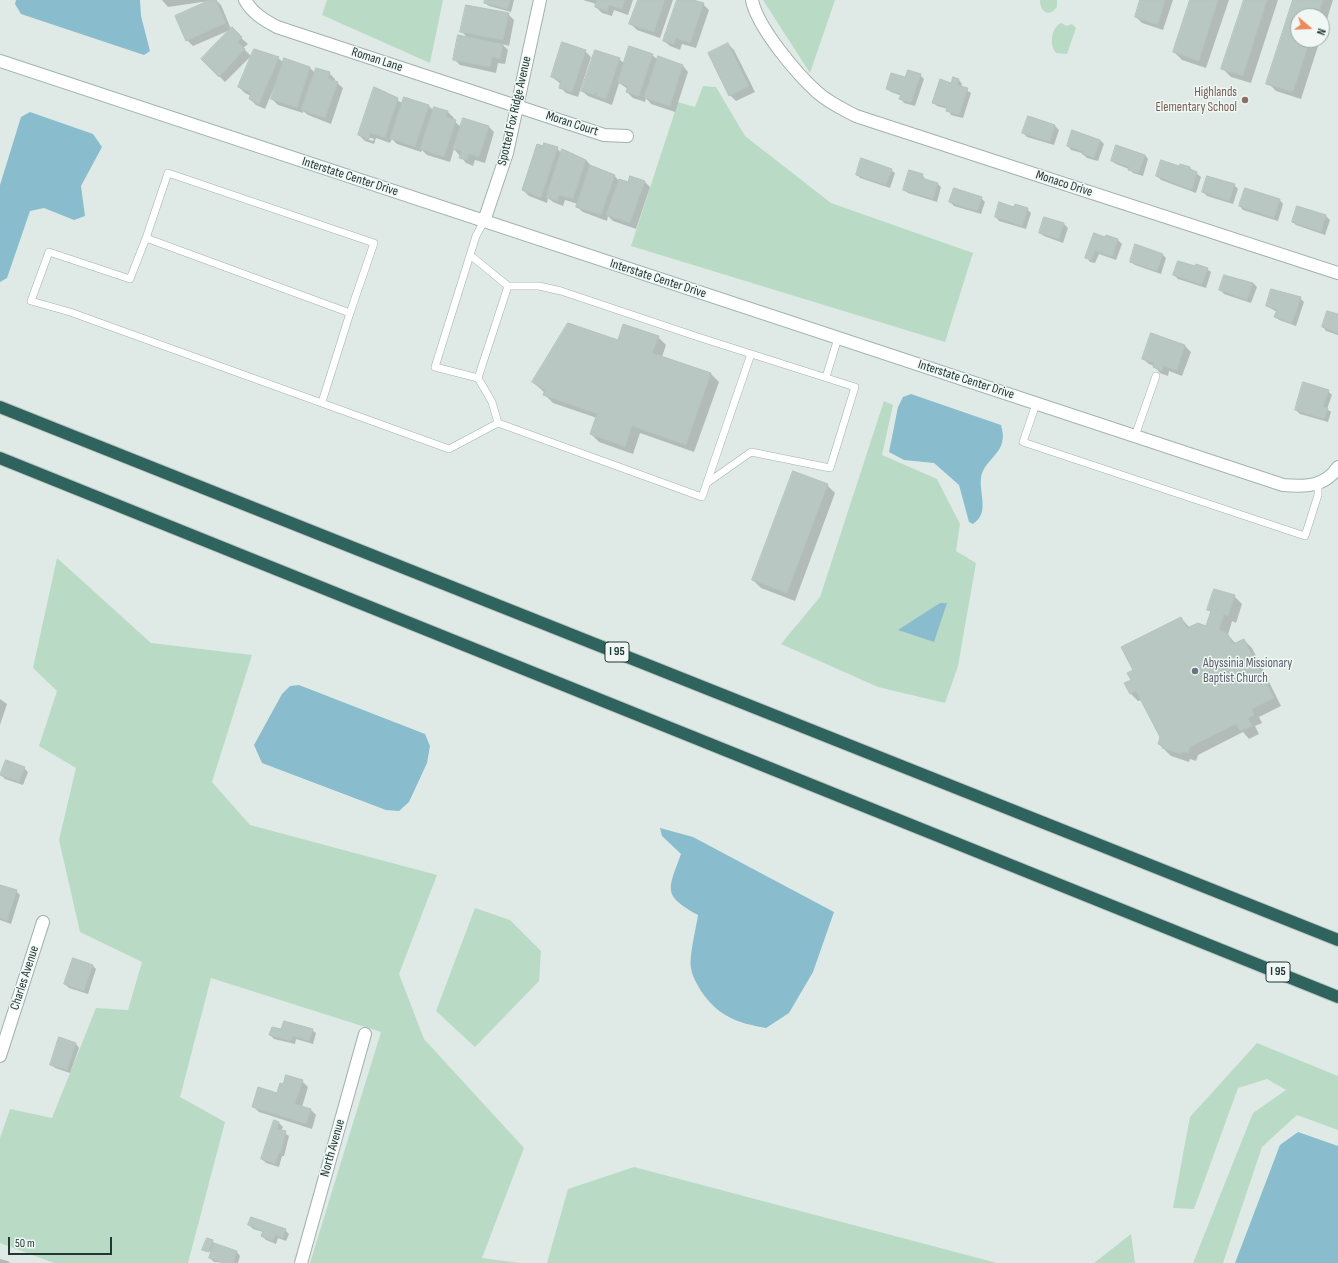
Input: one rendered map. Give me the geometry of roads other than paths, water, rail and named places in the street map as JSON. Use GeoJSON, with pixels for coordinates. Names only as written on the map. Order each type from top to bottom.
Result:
{"type":"FeatureCollection","features":[{"type":"Feature","properties":{"kind":"highway","name":"I 95"},"geometry":{"type":"LineString","coordinates":[[0,407],[1338,940]]}},
{"type":"Feature","properties":{"kind":"highway","name":"I 95"},"geometry":{"type":"LineString","coordinates":[[0,458],[1338,996]]}},
{"type":"Feature","properties":{"kind":"street","name":"Roman Lane"},"geometry":{"type":"LineString","coordinates":[[245,0],[249,7],[261,19],[277,27],[518,106]]}},
{"type":"Feature","properties":{"kind":"street","name":"Spotted Fox Ridge Avenue"},"geometry":{"type":"LineString","coordinates":[[484,221],[507,153],[540,0]]}},
{"type":"Feature","properties":{"kind":"street","name":"Monaco Drive"},"geometry":{"type":"LineString","coordinates":[[752,0],[760,21],[786,59],[800,75],[817,92],[834,105],[856,116],[1338,273]]}},
{"type":"Feature","properties":{"kind":"street","name":"Interstate Center Drive"},"geometry":{"type":"LineString","coordinates":[[0,61],[1283,485],[1303,487],[1318,484]]}},
{"type":"Feature","properties":{"kind":"street","name":"Moran Court"},"geometry":{"type":"LineString","coordinates":[[518,106],[604,135],[627,136]]}},
{"type":"Feature","properties":{"kind":"street"},"geometry":{"type":"LineString","coordinates":[[1318,484],[1328,478],[1338,467]]}},
{"type":"Feature","properties":{"kind":"street","name":"Charles Avenue"},"geometry":{"type":"LineString","coordinates":[[0,1056],[43,922]]}},
{"type":"Feature","properties":{"kind":"street","name":"North Avenue"},"geometry":{"type":"LineString","coordinates":[[301,1263],[365,1034]]}},
{"type":"Feature","properties":{"kind":"lane"},"geometry":{"type":"LineString","coordinates":[[322,402],[374,243],[168,173],[146,238],[130,279],[50,252],[31,300],[70,312],[449,449],[498,423],[702,497],[751,354]]}},
{"type":"Feature","properties":{"kind":"lane"},"geometry":{"type":"LineString","coordinates":[[484,221],[470,255],[435,367],[478,378],[492,402],[498,423]]}},
{"type":"Feature","properties":{"kind":"lane"},"geometry":{"type":"LineString","coordinates":[[146,238],[350,313]]}},
{"type":"Feature","properties":{"kind":"lane"},"geometry":{"type":"LineString","coordinates":[[470,255],[508,286],[539,286],[561,291],[855,387],[830,468],[751,452],[707,483]]}},
{"type":"Feature","properties":{"kind":"lane"},"geometry":{"type":"LineString","coordinates":[[478,378],[508,286]]}},
{"type":"Feature","properties":{"kind":"lane"},"geometry":{"type":"LineString","coordinates":[[826,377],[838,338]]}},
{"type":"Feature","properties":{"kind":"lane"},"geometry":{"type":"LineString","coordinates":[[1135,436],[1156,376]]}},
{"type":"Feature","properties":{"kind":"lane"},"geometry":{"type":"LineString","coordinates":[[1036,404],[1024,442],[1305,536],[1318,495],[1318,484]]}},
{"type":"Feature","properties":{"kind":"water"},"geometry":{"type":"Polygon","coordinates":[[[16,0],[140,0],[141,16],[150,51],[144,55],[21,14],[15,4],[16,0]]]}},
{"type":"Feature","properties":{"kind":"water"},"geometry":{"type":"Polygon","coordinates":[[[30,112],[93,134],[102,147],[81,186],[85,216],[74,220],[44,208],[30,211],[7,278],[0,282],[0,185],[21,117],[30,112]]]}},
{"type":"Feature","properties":{"kind":"water"},"geometry":{"type":"Polygon","coordinates":[[[911,394],[1001,425],[1003,435],[1002,443],[996,454],[983,471],[981,478],[982,509],[978,520],[973,524],[969,522],[959,485],[934,463],[904,460],[889,452],[898,407],[903,397],[911,394]]]}},
{"type":"Feature","properties":{"kind":"water"},"geometry":{"type":"Polygon","coordinates":[[[940,603],[947,603],[934,642],[898,630],[940,603]]]}},
{"type":"Feature","properties":{"kind":"water"},"geometry":{"type":"Polygon","coordinates":[[[299,685],[425,734],[430,746],[427,763],[409,802],[399,811],[386,810],[262,763],[254,745],[282,694],[290,686],[299,685]]]}},
{"type":"Feature","properties":{"kind":"water"},"geometry":{"type":"Polygon","coordinates":[[[660,828],[693,837],[834,912],[813,972],[789,1013],[766,1028],[737,1021],[721,1012],[707,1000],[696,983],[691,963],[698,915],[678,902],[673,896],[671,884],[681,854],[662,836],[660,828]]]}},
{"type":"Feature","properties":{"kind":"water"},"geometry":{"type":"Polygon","coordinates":[[[1298,1132],[1338,1146],[1338,1263],[1235,1263],[1280,1145],[1298,1132]]]}},
{"type":"Feature","properties":{"kind":"place","name":"Highlands Elementary School"},"geometry":{"type":"Point","coordinates":[1245,100]}},
{"type":"Feature","properties":{"kind":"place","name":"Abyssinia Missionary Baptist Church"},"geometry":{"type":"Point","coordinates":[1195,671]}}]}
